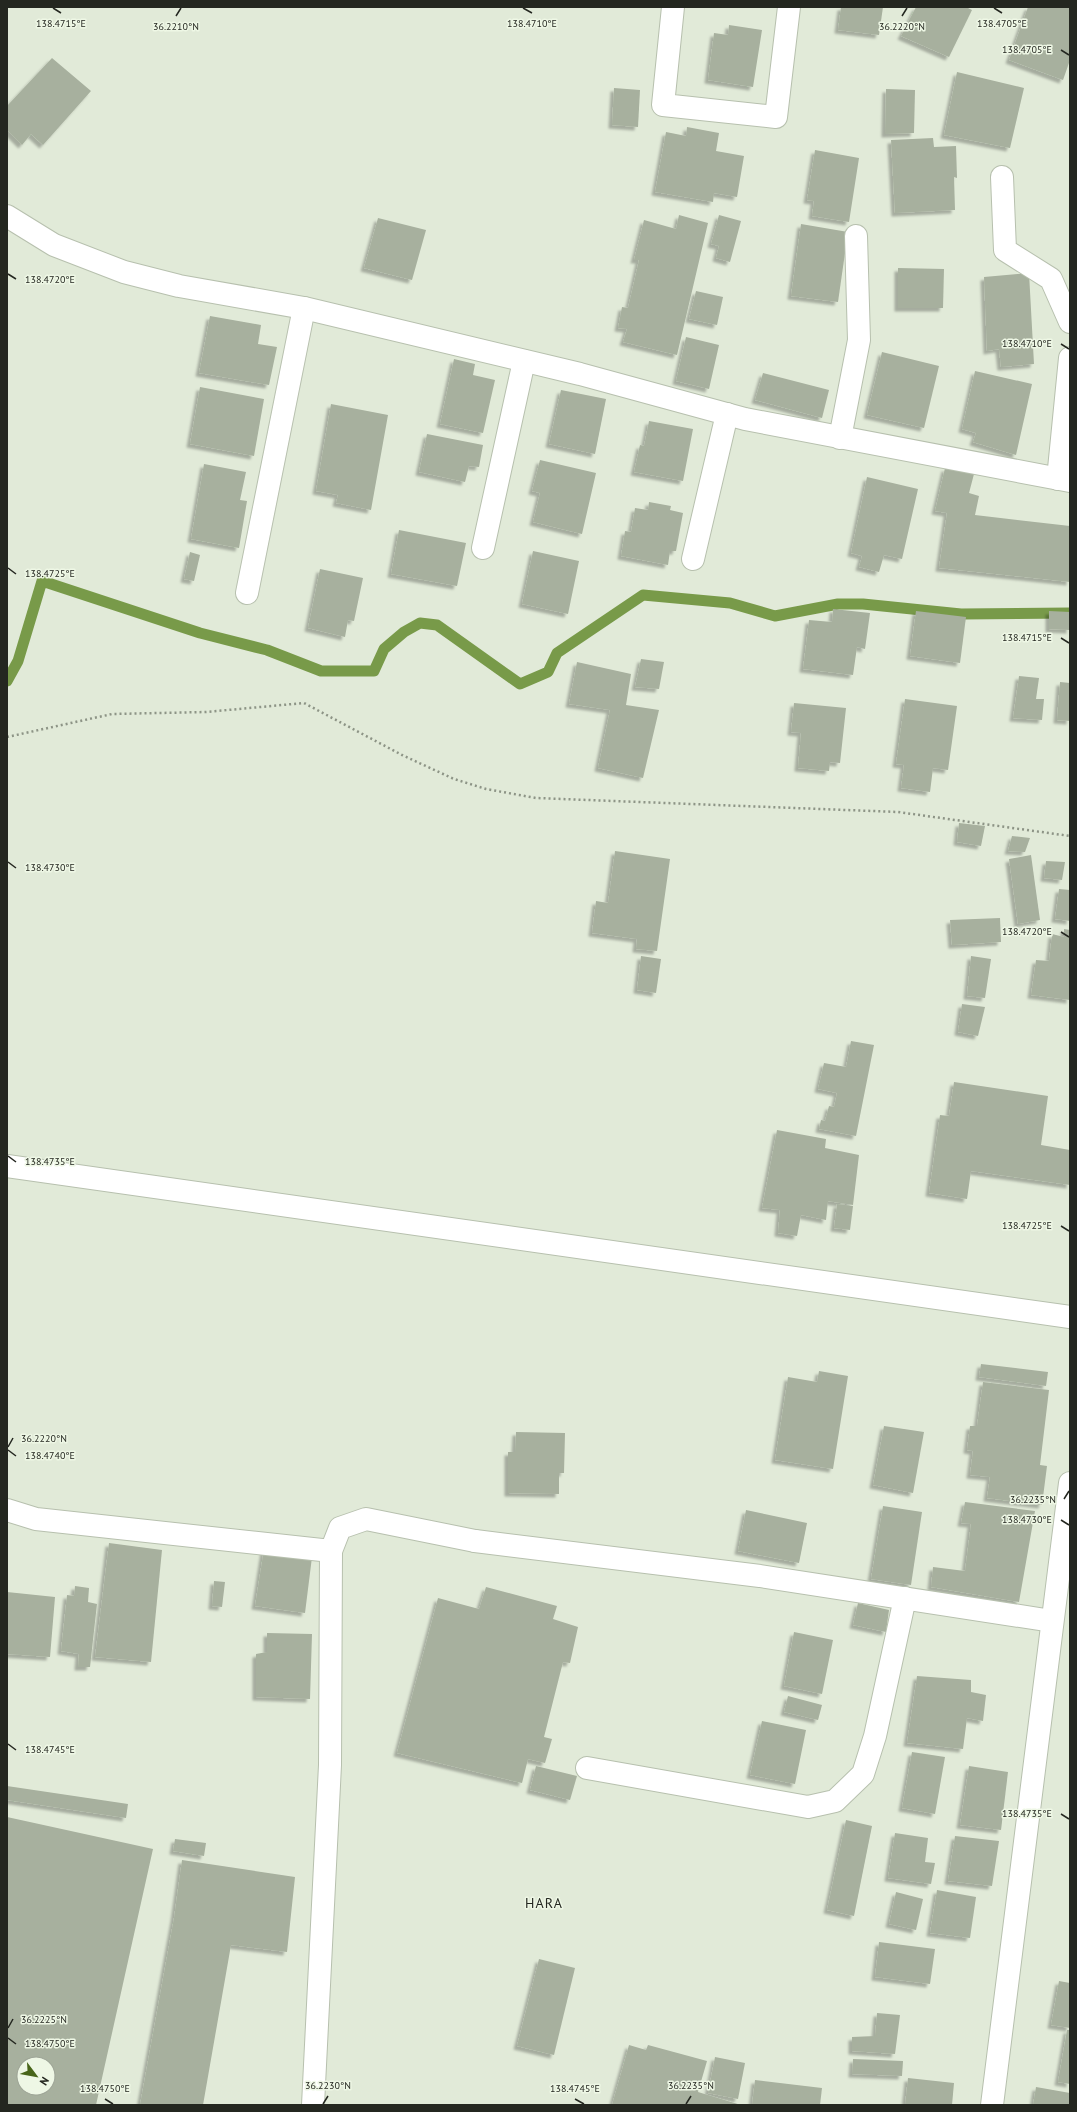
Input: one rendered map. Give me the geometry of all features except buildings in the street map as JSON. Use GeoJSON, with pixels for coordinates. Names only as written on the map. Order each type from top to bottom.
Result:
{"type":"FeatureCollection","features":[{"type":"Feature","properties":{"kind":"street"},"geometry":{"type":"LineString","coordinates":[[672,7],[663,105],[776,117],[789,7]]}},
{"type":"Feature","properties":{"kind":"street"},"geometry":{"type":"LineString","coordinates":[[1002,177],[1005,250],[1051,279],[1070,322]]}},
{"type":"Feature","properties":{"kind":"street"},"geometry":{"type":"LineString","coordinates":[[7,216],[54,245],[124,272],[179,286],[304,308],[524,360],[727,414],[840,438],[1064,480],[1070,358]]}},
{"type":"Feature","properties":{"kind":"street"},"geometry":{"type":"LineString","coordinates":[[840,438],[859,340],[856,236]]}},
{"type":"Feature","properties":{"kind":"street"},"geometry":{"type":"LineString","coordinates":[[248,593],[304,308]]}},
{"type":"Feature","properties":{"kind":"street"},"geometry":{"type":"LineString","coordinates":[[483,548],[524,360]]}},
{"type":"Feature","properties":{"kind":"street"},"geometry":{"type":"LineString","coordinates":[[693,559],[727,414]]}},
{"type":"Feature","properties":{"kind":"street"},"geometry":{"type":"LineString","coordinates":[[7,1166],[1070,1317]]}},
{"type":"Feature","properties":{"kind":"street"},"geometry":{"type":"LineString","coordinates":[[992,2105],[1052,1621],[1069,1506],[1070,1483]]}},
{"type":"Feature","properties":{"kind":"street"},"geometry":{"type":"LineString","coordinates":[[7,1510],[36,1519],[331,1551]]}},
{"type":"Feature","properties":{"kind":"street"},"geometry":{"type":"LineString","coordinates":[[313,2105],[330,1765],[331,1551],[340,1528],[366,1519],[475,1541],[760,1576],[1052,1621]]}},
{"type":"Feature","properties":{"kind":"street"},"geometry":{"type":"LineString","coordinates":[[587,1768],[808,1807],[835,1801],[863,1774],[874,1736],[905,1598]]}},
{"type":"Feature","properties":{"kind":"path"},"geometry":{"type":"LineString","coordinates":[[7,737],[112,714],[206,712],[304,703],[402,754],[454,779],[486,789],[536,798],[898,812],[1070,836]]}},
{"type":"Feature","properties":{"kind":"waterway"},"geometry":{"type":"LineString","coordinates":[[7,681],[18,661],[42,581],[200,633],[267,650],[321,671],[374,671],[384,649],[404,632],[420,623],[437,625],[520,684],[548,672],[557,653],[643,595],[730,603],[775,616],[838,604],[863,604],[961,614],[1070,613]]}},
{"type":"Feature","properties":{"kind":"district","name":"HARA"},"geometry":{"type":"Point","coordinates":[544,1903]}}]}
